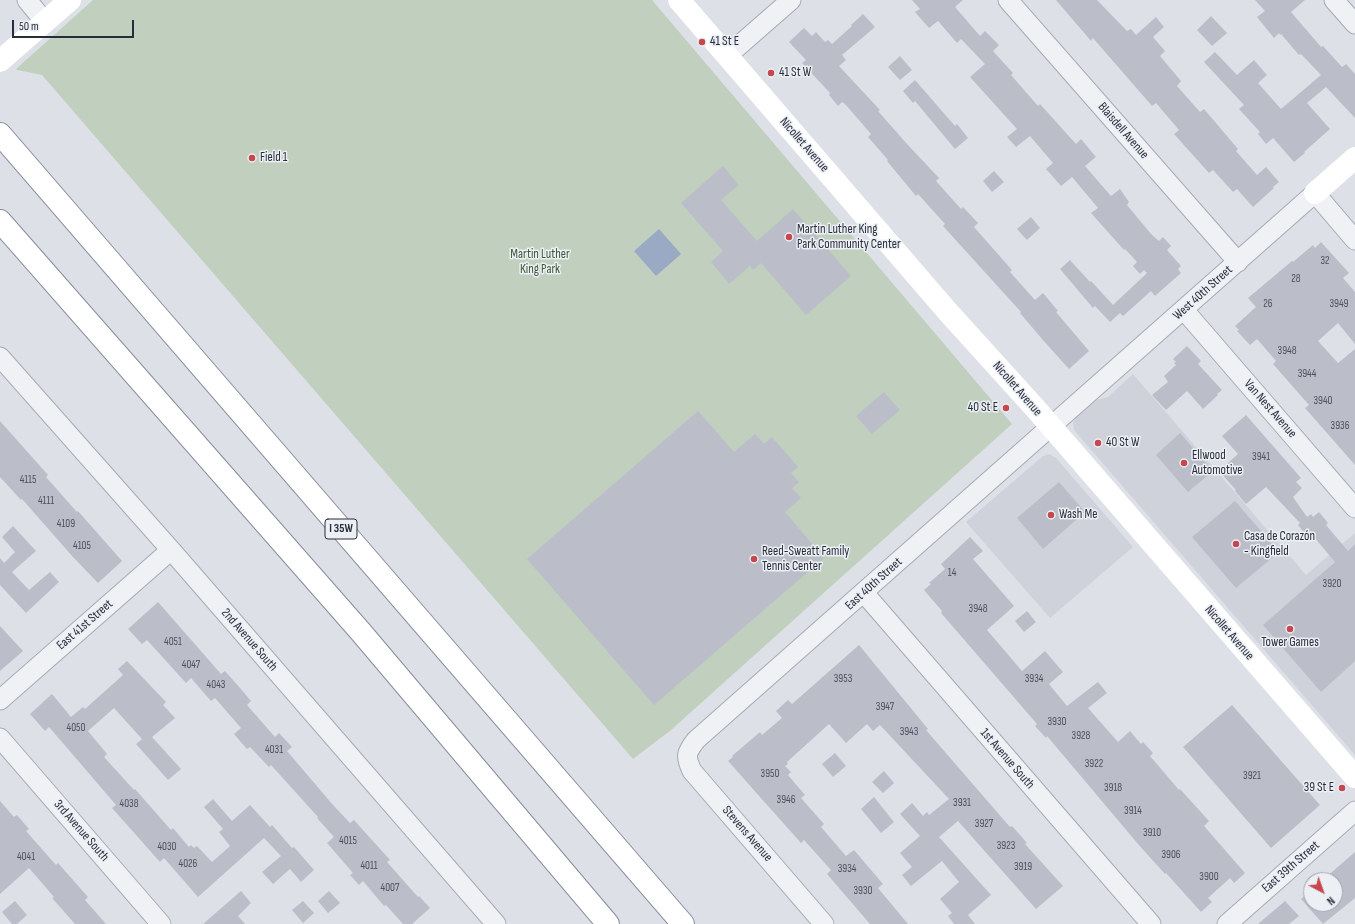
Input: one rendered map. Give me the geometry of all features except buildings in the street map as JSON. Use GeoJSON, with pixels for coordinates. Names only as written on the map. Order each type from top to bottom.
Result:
{"type":"FeatureCollection","features":[{"type":"Feature","properties":{"kind":"main road"},"geometry":{"type":"LineString","coordinates":[[2,53],[39,8],[70,0]]}},
{"type":"Feature","properties":{"kind":"main road","name":"Nicollet Avenue"},"geometry":{"type":"LineString","coordinates":[[679,0],[948,312],[1035,408],[1355,777]]}},
{"type":"Feature","properties":{"kind":"main road","name":"I 35W"},"geometry":{"type":"LineString","coordinates":[[0,134],[683,924]]}},
{"type":"Feature","properties":{"kind":"main road","name":"West 40th Street"},"geometry":{"type":"LineString","coordinates":[[1316,194],[1355,158]]}},
{"type":"Feature","properties":{"kind":"main road"},"geometry":{"type":"LineString","coordinates":[[0,221],[360,631],[608,924]]}},
{"type":"Feature","properties":{"kind":"street"},"geometry":{"type":"LineString","coordinates":[[727,56],[791,0]]}},
{"type":"Feature","properties":{"kind":"street","name":"Blaisdell Avenue"},"geometry":{"type":"LineString","coordinates":[[1008,0],[1238,262]]}},
{"type":"Feature","properties":{"kind":"street"},"geometry":{"type":"LineString","coordinates":[[1334,0],[1355,24]]}},
{"type":"Feature","properties":{"kind":"street"},"geometry":{"type":"LineString","coordinates":[[1316,194],[1355,240]]}},
{"type":"Feature","properties":{"kind":"street","name":"West 40th Street"},"geometry":{"type":"LineString","coordinates":[[1050,427],[1316,194]]}},
{"type":"Feature","properties":{"kind":"street","name":"Van Nest Avenue"},"geometry":{"type":"LineString","coordinates":[[1184,310],[1355,508]]}},
{"type":"Feature","properties":{"kind":"street","name":"2nd Avenue South"},"geometry":{"type":"LineString","coordinates":[[0,357],[171,550],[492,922]]}},
{"type":"Feature","properties":{"kind":"street","name":"East 40th Street"},"geometry":{"type":"LineString","coordinates":[[696,740],[1050,427]]}},
{"type":"Feature","properties":{"kind":"street","name":"East 41st Street"},"geometry":{"type":"LineString","coordinates":[[0,700],[171,550]]}},
{"type":"Feature","properties":{"kind":"street","name":"1st Avenue South"},"geometry":{"type":"LineString","coordinates":[[864,593],[1151,924]]}},
{"type":"Feature","properties":{"kind":"street","name":"3rd Avenue South"},"geometry":{"type":"LineString","coordinates":[[0,738],[161,924]]}},
{"type":"Feature","properties":{"kind":"street","name":"Stevens Avenue"},"geometry":{"type":"LineString","coordinates":[[696,740],[688,750],[687,760],[692,771],[824,924]]}},
{"type":"Feature","properties":{"kind":"street","name":"East 39th Street"},"geometry":{"type":"LineString","coordinates":[[1227,924],[1355,811]]}},
{"type":"Feature","properties":{"kind":"shaded area"},"geometry":{"type":"Polygon","coordinates":[[[1133,374],[1306,575],[1355,533],[1355,755],[1074,430],[1073,423],[1076,417],[1097,400],[1108,397],[1133,374]]]}},
{"type":"Feature","properties":{"kind":"shaded area"},"geometry":{"type":"Polygon","coordinates":[[[1049,454],[1056,458],[1133,547],[1050,618],[966,522],[1043,456],[1049,454]]]}},
{"type":"Feature","properties":{"kind":"green space","name":"Martin Luther King Park"},"geometry":{"type":"Polygon","coordinates":[[[93,0],[652,0],[1012,424],[671,730],[633,759],[42,75],[16,69],[93,0]]]}},
{"type":"Feature","properties":{"kind":"water"},"geometry":{"type":"Polygon","coordinates":[[[659,229],[681,254],[656,276],[634,251],[659,229]]]}},
{"type":"Feature","properties":{"kind":"place","name":"41 St E"},"geometry":{"type":"Point","coordinates":[702,42]}},
{"type":"Feature","properties":{"kind":"place","name":"41 St W"},"geometry":{"type":"Point","coordinates":[771,73]}},
{"type":"Feature","properties":{"kind":"place","name":"Field 1"},"geometry":{"type":"Point","coordinates":[252,158]}},
{"type":"Feature","properties":{"kind":"place","name":"Martin Luther King Park Community Center"},"geometry":{"type":"Point","coordinates":[789,237]}},
{"type":"Feature","properties":{"kind":"place","name":"40 St E"},"geometry":{"type":"Point","coordinates":[1006,408]}},
{"type":"Feature","properties":{"kind":"place","name":"40 St W"},"geometry":{"type":"Point","coordinates":[1098,443]}},
{"type":"Feature","properties":{"kind":"place","name":"Ellwood Automotive"},"geometry":{"type":"Point","coordinates":[1184,463]}},
{"type":"Feature","properties":{"kind":"place","name":"Wash Me"},"geometry":{"type":"Point","coordinates":[1051,515]}},
{"type":"Feature","properties":{"kind":"place","name":"Casa de Corazón - Kingfield"},"geometry":{"type":"Point","coordinates":[1236,544]}},
{"type":"Feature","properties":{"kind":"place","name":"Reed-Sweatt Family Tennis Center"},"geometry":{"type":"Point","coordinates":[754,559]}},
{"type":"Feature","properties":{"kind":"place","name":"Tower Games"},"geometry":{"type":"Point","coordinates":[1290,629]}},
{"type":"Feature","properties":{"kind":"place","name":"39 St E"},"geometry":{"type":"Point","coordinates":[1342,788]}}]}
